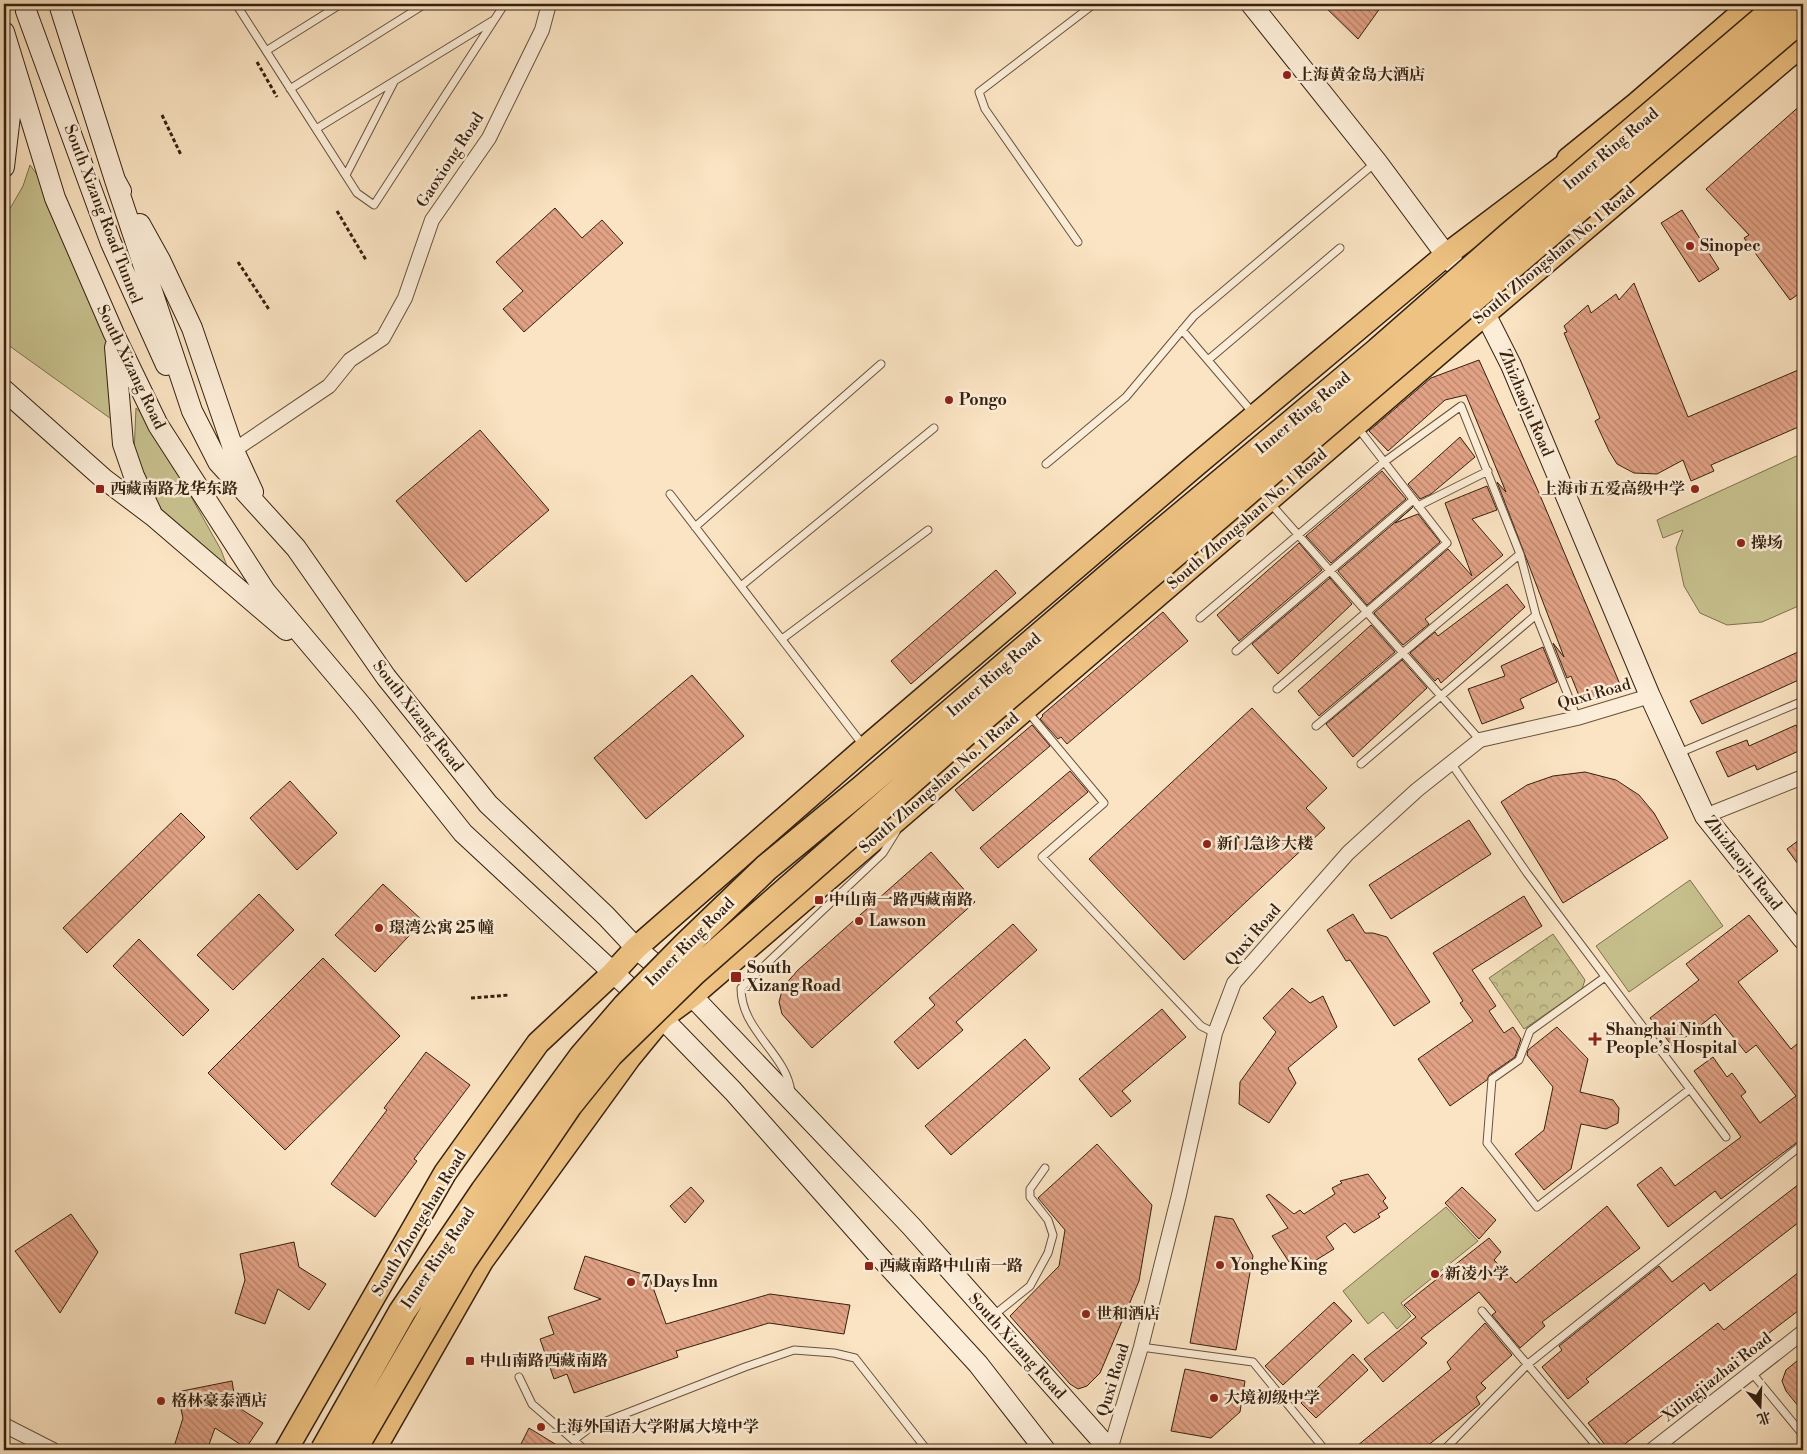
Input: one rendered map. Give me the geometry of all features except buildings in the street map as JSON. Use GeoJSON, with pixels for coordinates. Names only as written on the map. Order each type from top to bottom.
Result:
{"type":"FeatureCollection","features":[{"type":"Feature","properties":{"kind":"highway"},"geometry":{"type":"LineString","coordinates":[[1570,160],[1638,105],[1755,4]]}},
{"type":"Feature","properties":{"kind":"highway","name":"Inner Ring Road"},"geometry":{"type":"LineString","coordinates":[[324,1450],[402,1312],[484,1190],[582,1057],[626,1006],[686,945],[766,868],[863,788],[1127,561],[1378,351],[1508,236],[1781,4]]}},
{"type":"Feature","properties":{"kind":"highway","name":"Inner Ring Road"},"geometry":{"type":"LineString","coordinates":[[354,1450],[463,1262],[569,1105],[610,1054],[694,972],[972,728],[1803,17]]}},
{"type":"Feature","properties":{"kind":"main road","name":"South Xizang Road"},"geometry":{"type":"LineString","coordinates":[[60,4],[115,180],[192,411],[218,462],[296,548],[386,677],[488,804],[606,916],[636,948],[692,996],[911,1226],[1110,1450]]}},
{"type":"Feature","properties":{"kind":"main road","name":"Zhizhaoju Road"},"geometry":{"type":"LineString","coordinates":[[1251,4],[1377,162],[1446,255],[1468,280],[1512,365],[1650,696],[1705,816],[1803,939]]}},
{"type":"Feature","properties":{"kind":"main road"},"geometry":{"type":"LineString","coordinates":[[1570,160],[1578,142],[1738,4]]}},
{"type":"Feature","properties":{"kind":"main road"},"geometry":{"type":"LineString","coordinates":[[636,948],[865,748],[1255,415],[1446,255],[1570,160],[1638,114],[1767,4]]}},
{"type":"Feature","properties":{"kind":"main road","name":"South Xizang Road Tunnel"},"geometry":{"type":"LineString","coordinates":[[26,11],[111,243],[159,352],[192,411]]}},
{"type":"Feature","properties":{"kind":"main road","name":"South Xizang Road"},"geometry":{"type":"LineString","coordinates":[[4,32],[55,198],[114,334],[158,425],[265,591],[362,706],[463,833],[662,1018],[733,1092],[978,1364],[1045,1450]]}},
{"type":"Feature","properties":{"kind":"main road","name":"South Zhongshan No. 1 Road"},"geometry":{"type":"LineString","coordinates":[[692,996],[1485,314],[1803,44]]}},
{"type":"Feature","properties":{"kind":"main road"},"geometry":{"type":"LineString","coordinates":[[4,63],[11,106],[4,167]]}},
{"type":"Feature","properties":{"kind":"main road","name":"South Xizang Road"},"geometry":{"type":"LineString","coordinates":[[115,180],[160,260],[192,328],[234,450],[261,510]]}},
{"type":"Feature","properties":{"kind":"main road"},"geometry":{"type":"LineString","coordinates":[[114,334],[123,444],[134,476],[153,516]]}},
{"type":"Feature","properties":{"kind":"main road","name":"South Xizang Road"},"geometry":{"type":"LineString","coordinates":[[4,390],[104,479],[153,516],[328,666]]}},
{"type":"Feature","properties":{"kind":"main road","name":"South Zhongshan Road"},"geometry":{"type":"LineString","coordinates":[[286,1450],[446,1173],[538,1043],[613,973],[636,948]]}},
{"type":"Feature","properties":{"kind":"main road"},"geometry":{"type":"LineString","coordinates":[[374,1450],[482,1261],[630,1057],[662,1018],[692,996]]}},
{"type":"Feature","properties":{"kind":"street","name":"Gaoxiong Road"},"geometry":{"type":"LineString","coordinates":[[218,462],[328,386],[350,360],[382,338],[405,298],[432,220],[489,138],[542,30],[550,4]]}},
{"type":"Feature","properties":{"kind":"street","name":"Quxi Road"},"geometry":{"type":"LineString","coordinates":[[1110,1450],[1141,1347],[1179,1195],[1215,1033],[1234,982],[1348,853],[1417,790],[1480,740],[1577,718],[1650,696]]}},
{"type":"Feature","properties":{"kind":"street"},"geometry":{"type":"LineString","coordinates":[[1705,816],[1803,777]]}},
{"type":"Feature","properties":{"kind":"street","name":"Xilingjiazhai Road"},"geometry":{"type":"LineString","coordinates":[[1652,1450],[1803,1332]]}},
{"type":"Feature","properties":{"kind":"street"},"geometry":{"type":"LineString","coordinates":[[4,1425],[52,1450]]}},
{"type":"Feature","properties":{"kind":"lane"},"geometry":{"type":"LineString","coordinates":[[236,4],[357,193],[374,205],[502,8],[501,4]]}},
{"type":"Feature","properties":{"kind":"lane"},"geometry":{"type":"LineString","coordinates":[[266,51],[341,4]]}},
{"type":"Feature","properties":{"kind":"lane"},"geometry":{"type":"LineString","coordinates":[[290,88],[425,4]]}},
{"type":"Feature","properties":{"kind":"lane"},"geometry":{"type":"LineString","coordinates":[[1078,242],[984,109],[979,92],[1094,4]]}},
{"type":"Feature","properties":{"kind":"lane"},"geometry":{"type":"LineString","coordinates":[[316,129],[494,20]]}},
{"type":"Feature","properties":{"kind":"lane"},"geometry":{"type":"LineString","coordinates":[[346,175],[394,81]]}},
{"type":"Feature","properties":{"kind":"lane"},"geometry":{"type":"LineString","coordinates":[[1046,464],[1126,397],[1194,316],[1377,162]]}},
{"type":"Feature","properties":{"kind":"lane"},"geometry":{"type":"LineString","coordinates":[[1208,360],[1340,248]]}},
{"type":"Feature","properties":{"kind":"lane"},"geometry":{"type":"LineString","coordinates":[[1182,330],[1255,415]]}},
{"type":"Feature","properties":{"kind":"lane"},"geometry":{"type":"LineString","coordinates":[[695,527],[881,364]]}},
{"type":"Feature","properties":{"kind":"lane"},"geometry":{"type":"LineString","coordinates":[[1200,618],[1384,462],[1461,406],[1520,554],[1536,615],[1577,718]]}},
{"type":"Feature","properties":{"kind":"lane"},"geometry":{"type":"LineString","coordinates":[[1277,689],[1447,543],[1356,425]]}},
{"type":"Feature","properties":{"kind":"lane"},"geometry":{"type":"LineString","coordinates":[[741,586],[934,428]]}},
{"type":"Feature","properties":{"kind":"lane"},"geometry":{"type":"LineString","coordinates":[[1236,651],[1330,571],[1416,503],[1488,471]]}},
{"type":"Feature","properties":{"kind":"lane"},"geometry":{"type":"LineString","coordinates":[[670,494],[865,748]]}},
{"type":"Feature","properties":{"kind":"lane"},"geometry":{"type":"LineString","coordinates":[[1268,501],[1480,740]]}},
{"type":"Feature","properties":{"kind":"lane"},"geometry":{"type":"LineString","coordinates":[[782,639],[928,530]]}},
{"type":"Feature","properties":{"kind":"lane"},"geometry":{"type":"LineString","coordinates":[[1316,726],[1520,554]]}},
{"type":"Feature","properties":{"kind":"lane"},"geometry":{"type":"LineString","coordinates":[[1361,764],[1536,615]]}},
{"type":"Feature","properties":{"kind":"lane"},"geometry":{"type":"LineString","coordinates":[[1676,754],[1803,701]]}},
{"type":"Feature","properties":{"kind":"lane"},"geometry":{"type":"LineString","coordinates":[[1025,709],[1104,803],[1042,857],[1201,1026],[1215,1033]]}},
{"type":"Feature","properties":{"kind":"lane"},"geometry":{"type":"LineString","coordinates":[[1451,763],[1527,873],[1726,1137]]}},
{"type":"Feature","properties":{"kind":"lane"},"geometry":{"type":"LineString","coordinates":[[792,1101],[790,1083],[750,1022],[741,996],[741,988],[883,853],[896,833],[904,813]]}},
{"type":"Feature","properties":{"kind":"lane"},"geometry":{"type":"LineString","coordinates":[[1605,977],[1530,1031],[1519,1060],[1492,1079],[1487,1143],[1537,1207],[1690,1089]]}},
{"type":"Feature","properties":{"kind":"lane"},"geometry":{"type":"LineString","coordinates":[[1444,1450],[1528,1364],[1803,1144]]}},
{"type":"Feature","properties":{"kind":"lane"},"geometry":{"type":"LineString","coordinates":[[992,1316],[1030,1286],[1048,1253],[1053,1235],[1048,1220],[1030,1197],[1030,1189],[1045,1168]]}},
{"type":"Feature","properties":{"kind":"lane"},"geometry":{"type":"LineString","coordinates":[[1482,1311],[1600,1450]]}},
{"type":"Feature","properties":{"kind":"lane"},"geometry":{"type":"LineString","coordinates":[[1141,1347],[1253,1362],[1325,1450]]}},
{"type":"Feature","properties":{"kind":"lane"},"geometry":{"type":"LineString","coordinates":[[574,1440],[591,1427],[794,1350],[834,1353],[855,1358],[927,1450]]}},
{"type":"Feature","properties":{"kind":"lane"},"geometry":{"type":"LineString","coordinates":[[1752,1373],[1803,1436]]}},
{"type":"Feature","properties":{"kind":"lane"},"geometry":{"type":"LineString","coordinates":[[519,1377],[532,1404],[585,1450]]}},
{"type":"Feature","properties":{"kind":"path"},"geometry":{"type":"LineString","coordinates":[[257,62],[276,97]]}},
{"type":"Feature","properties":{"kind":"path"},"geometry":{"type":"LineString","coordinates":[[162,115],[181,155]]}},
{"type":"Feature","properties":{"kind":"path"},"geometry":{"type":"LineString","coordinates":[[337,211],[366,260]]}},
{"type":"Feature","properties":{"kind":"path"},"geometry":{"type":"LineString","coordinates":[[238,262],[270,310]]}},
{"type":"Feature","properties":{"kind":"path"},"geometry":{"type":"LineString","coordinates":[[471,998],[509,995]]}},
{"type":"Feature","properties":{"kind":"green space"},"geometry":{"type":"Polygon","coordinates":[[[30,165],[41,180],[102,323],[110,351],[114,421],[4,342],[4,219],[23,186],[30,165]]]}},
{"type":"Feature","properties":{"kind":"green space"},"geometry":{"type":"Polygon","coordinates":[[[136,408],[147,418],[221,550],[227,566],[158,510],[134,454],[136,408]]]}},
{"type":"Feature","properties":{"kind":"green space","name":"操场"},"geometry":{"type":"Polygon","coordinates":[[[1803,453],[1803,604],[1762,622],[1727,625],[1700,613],[1684,586],[1676,548],[1683,530],[1663,538],[1657,520],[1803,453]]]}},
{"type":"Feature","properties":{"kind":"green space"},"geometry":{"type":"Polygon","coordinates":[[[1690,880],[1723,926],[1629,992],[1596,946],[1690,880]]]}},
{"type":"Feature","properties":{"kind":"green space"},"geometry":{"type":"Polygon","coordinates":[[[1553,934],[1585,980],[1582,989],[1524,1029],[1489,978],[1553,934]]]}},
{"type":"Feature","properties":{"kind":"green space"},"geometry":{"type":"Polygon","coordinates":[[[1446,1207],[1478,1241],[1401,1303],[1411,1316],[1397,1329],[1383,1312],[1368,1324],[1343,1291],[1446,1207]]]}},
{"type":"Feature","properties":{"kind":"place","name":"上海黄金岛大酒店"},"geometry":{"type":"Point","coordinates":[1287,75]}},
{"type":"Feature","properties":{"kind":"place","name":"Sinopec"},"geometry":{"type":"Point","coordinates":[1690,246]}},
{"type":"Feature","properties":{"kind":"place","name":"Pongo"},"geometry":{"type":"Point","coordinates":[949,400]}},
{"type":"Feature","properties":{"kind":"place","name":"西藏南路龙华东路"},"geometry":{"type":"Point","coordinates":[100,489]}},
{"type":"Feature","properties":{"kind":"place","name":"上海市五爱高级中学"},"geometry":{"type":"Point","coordinates":[1695,489]}},
{"type":"Feature","properties":{"kind":"place","name":"操场"},"geometry":{"type":"Point","coordinates":[1741,543]}},
{"type":"Feature","properties":{"kind":"place","name":"新门急诊大楼"},"geometry":{"type":"Point","coordinates":[1207,844]}},
{"type":"Feature","properties":{"kind":"place","name":"中山南一路西藏南路"},"geometry":{"type":"Point","coordinates":[819,900]}},
{"type":"Feature","properties":{"kind":"place","name":"Lawson"},"geometry":{"type":"Point","coordinates":[859,921]}},
{"type":"Feature","properties":{"kind":"place","name":"璟湾公寓 25 幢"},"geometry":{"type":"Point","coordinates":[379,928]}},
{"type":"Feature","properties":{"kind":"place","name":"South Xizang Road"},"geometry":{"type":"Point","coordinates":[736,977]}},
{"type":"Feature","properties":{"kind":"place","name":"Shanghai Ninth People’s Hospital"},"geometry":{"type":"Point","coordinates":[1595,1039]}},
{"type":"Feature","properties":{"kind":"place","name":"Yonghe King"},"geometry":{"type":"Point","coordinates":[1220,1265]}},
{"type":"Feature","properties":{"kind":"place","name":"西藏南路中山南一路"},"geometry":{"type":"Point","coordinates":[869,1266]}},
{"type":"Feature","properties":{"kind":"place","name":"新凌小学"},"geometry":{"type":"Point","coordinates":[1435,1274]}},
{"type":"Feature","properties":{"kind":"place","name":"7 Days Inn"},"geometry":{"type":"Point","coordinates":[631,1282]}},
{"type":"Feature","properties":{"kind":"place","name":"世和酒店"},"geometry":{"type":"Point","coordinates":[1086,1314]}},
{"type":"Feature","properties":{"kind":"place","name":"中山南路西藏南路"},"geometry":{"type":"Point","coordinates":[470,1361]}},
{"type":"Feature","properties":{"kind":"place","name":"大境初级中学"},"geometry":{"type":"Point","coordinates":[1214,1398]}},
{"type":"Feature","properties":{"kind":"place","name":"格林豪泰酒店"},"geometry":{"type":"Point","coordinates":[161,1401]}},
{"type":"Feature","properties":{"kind":"place","name":"上海外国语大学附属大境中学"},"geometry":{"type":"Point","coordinates":[541,1427]}}]}
